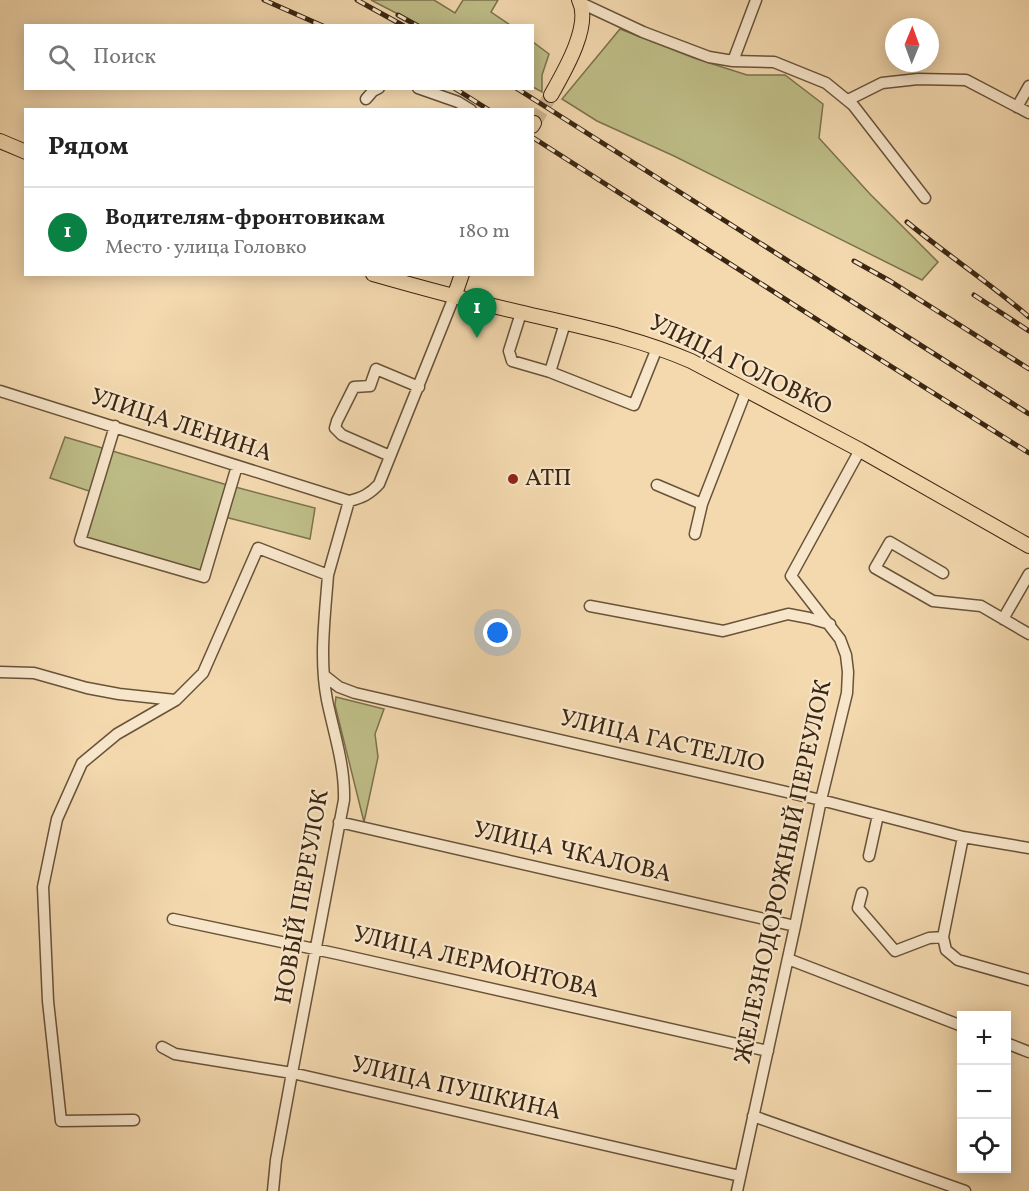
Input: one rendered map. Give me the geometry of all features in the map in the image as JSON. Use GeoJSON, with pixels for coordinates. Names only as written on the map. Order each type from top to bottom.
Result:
{"type":"FeatureCollection","features":[{"type":"Feature","properties":{"kind":"main road"},"geometry":{"type":"LineString","coordinates":[[550,95],[582,30],[584,17],[580,2]]}},
{"type":"Feature","properties":{"kind":"main road"},"geometry":{"type":"LineString","coordinates":[[0,141],[24,151]]}},
{"type":"Feature","properties":{"kind":"main road","name":"УЛИЦА ГОЛОВКО"},"geometry":{"type":"LineString","coordinates":[[380,276],[454,297],[630,338],[691,361],[860,450],[1029,546]]}},
{"type":"Feature","properties":{"kind":"main road"},"geometry":{"type":"LineString","coordinates":[[454,297],[461,276]]}},
{"type":"Feature","properties":{"kind":"street"},"geometry":{"type":"LineString","coordinates":[[733,61],[756,0]]}},
{"type":"Feature","properties":{"kind":"street"},"geometry":{"type":"LineString","coordinates":[[580,2],[643,32],[709,57],[733,61],[774,62],[826,83],[848,100],[925,198]]}},
{"type":"Feature","properties":{"kind":"street"},"geometry":{"type":"LineString","coordinates":[[848,100],[882,83],[918,79],[966,80],[1029,113]]}},
{"type":"Feature","properties":{"kind":"street"},"geometry":{"type":"LineString","coordinates":[[1017,107],[1029,86]]}},
{"type":"Feature","properties":{"kind":"street"},"geometry":{"type":"LineString","coordinates":[[366,99],[375,90]]}},
{"type":"Feature","properties":{"kind":"street"},"geometry":{"type":"LineString","coordinates":[[424,90],[468,108]]}},
{"type":"Feature","properties":{"kind":"street"},"geometry":{"type":"LineString","coordinates":[[349,501],[372,493],[379,484],[454,297]]}},
{"type":"Feature","properties":{"kind":"street"},"geometry":{"type":"LineString","coordinates":[[521,313],[509,351],[512,361],[550,372],[634,405],[657,348]]}},
{"type":"Feature","properties":{"kind":"street"},"geometry":{"type":"LineString","coordinates":[[550,372],[565,323]]}},
{"type":"Feature","properties":{"kind":"street"},"geometry":{"type":"LineString","coordinates":[[390,456],[342,435],[336,428],[337,421],[354,387],[370,387],[376,369],[419,387]]}},
{"type":"Feature","properties":{"kind":"street","name":"УЛИЦА ЛЕНИНА"},"geometry":{"type":"LineString","coordinates":[[0,391],[349,501]]}},
{"type":"Feature","properties":{"kind":"street"},"geometry":{"type":"LineString","coordinates":[[695,534],[702,504],[746,391]]}},
{"type":"Feature","properties":{"kind":"street"},"geometry":{"type":"LineString","coordinates":[[115,426],[80,541],[204,577],[237,466]]}},
{"type":"Feature","properties":{"kind":"street","name":"ЖЕЛЕЗНОДОРОЖНЫЙ ПЕРЕУЛОК"},"geometry":{"type":"LineString","coordinates":[[737,1191],[821,800],[847,693],[846,656],[840,639],[791,576],[860,450]]}},
{"type":"Feature","properties":{"kind":"street"},"geometry":{"type":"LineString","coordinates":[[657,485],[702,504]]}},
{"type":"Feature","properties":{"kind":"street","name":"НОВЫЙ ПЕРЕУЛОК"},"geometry":{"type":"LineString","coordinates":[[273,1191],[276,1160],[344,800],[343,768],[327,699],[323,656],[328,575],[349,501]]}},
{"type":"Feature","properties":{"kind":"street"},"geometry":{"type":"LineString","coordinates":[[943,573],[890,542],[875,568],[933,601],[981,606],[1029,634]]}},
{"type":"Feature","properties":{"kind":"street"},"geometry":{"type":"LineString","coordinates":[[134,1120],[62,1121],[48,1001],[43,887],[57,819],[82,763],[117,734],[176,700],[203,673],[258,548],[328,575]]}},
{"type":"Feature","properties":{"kind":"street"},"geometry":{"type":"LineString","coordinates":[[1003,619],[1029,574]]}},
{"type":"Feature","properties":{"kind":"street"},"geometry":{"type":"LineString","coordinates":[[590,606],[723,631],[788,614],[830,624]]}},
{"type":"Feature","properties":{"kind":"street"},"geometry":{"type":"LineString","coordinates":[[0,672],[34,673],[87,688],[176,700]]}},
{"type":"Feature","properties":{"kind":"street","name":"УЛИЦА ГАСТЕЛЛО"},"geometry":{"type":"LineString","coordinates":[[325,676],[339,687],[355,693],[821,800],[963,837],[1029,848]]}},
{"type":"Feature","properties":{"kind":"street"},"geometry":{"type":"LineString","coordinates":[[869,856],[878,814]]}},
{"type":"Feature","properties":{"kind":"street","name":"УЛИЦА ЧКАЛОВА"},"geometry":{"type":"LineString","coordinates":[[339,822],[795,926]]}},
{"type":"Feature","properties":{"kind":"street"},"geometry":{"type":"LineString","coordinates":[[963,837],[943,936],[946,950],[958,960],[1029,980]]}},
{"type":"Feature","properties":{"kind":"street"},"geometry":{"type":"LineString","coordinates":[[862,894],[858,908],[895,951],[929,938],[943,936]]}},
{"type":"Feature","properties":{"kind":"street","name":"УЛИЦА ЛЕРМОНТОВА"},"geometry":{"type":"LineString","coordinates":[[173,919],[317,949],[768,1051]]}},
{"type":"Feature","properties":{"kind":"street"},"geometry":{"type":"LineString","coordinates":[[788,959],[957,1024]]}},
{"type":"Feature","properties":{"kind":"street"},"geometry":{"type":"LineString","coordinates":[[1011,1045],[1029,1052]]}},
{"type":"Feature","properties":{"kind":"street","name":"УЛИЦА ПУШКИНА"},"geometry":{"type":"LineString","coordinates":[[162,1047],[175,1054],[292,1073],[740,1176]]}},
{"type":"Feature","properties":{"kind":"street"},"geometry":{"type":"LineString","coordinates":[[753,1116],[965,1191]]}},
{"type":"Feature","properties":{"kind":"shaded area"},"geometry":{"type":"Polygon","coordinates":[[[371,0],[434,0],[455,13],[463,0],[498,0],[491,12],[509,24],[417,24],[371,0]]]}},
{"type":"Feature","properties":{"kind":"shaded area"},"geometry":{"type":"Polygon","coordinates":[[[620,29],[694,58],[747,75],[785,75],[823,104],[819,138],[870,194],[938,262],[922,280],[674,156],[597,121],[562,99],[620,29]]]}},
{"type":"Feature","properties":{"kind":"shaded area"},"geometry":{"type":"Polygon","coordinates":[[[534,43],[549,54],[542,75],[542,92],[534,88],[534,43]]]}},
{"type":"Feature","properties":{"kind":"shaded area"},"geometry":{"type":"Polygon","coordinates":[[[65,437],[315,508],[310,539],[217,515],[201,572],[84,538],[98,494],[50,478],[65,437]]]}},
{"type":"Feature","properties":{"kind":"shaded area"},"geometry":{"type":"Polygon","coordinates":[[[336,697],[384,709],[375,734],[378,757],[364,822],[335,705],[336,697]]]}},
{"type":"Feature","properties":{"kind":"tunnel"},"geometry":{"type":"LineString","coordinates":[[534,123],[551,95]]}},
{"type":"Feature","properties":{"kind":"railway"},"geometry":{"type":"LineString","coordinates":[[264,0],[318,24]]}},
{"type":"Feature","properties":{"kind":"railway"},"geometry":{"type":"LineString","coordinates":[[357,0],[400,24]]}},
{"type":"Feature","properties":{"kind":"railway"},"geometry":{"type":"LineString","coordinates":[[398,15],[414,24]]}},
{"type":"Feature","properties":{"kind":"railway"},"geometry":{"type":"LineString","coordinates":[[457,90],[486,108]]}},
{"type":"Feature","properties":{"kind":"railway"},"geometry":{"type":"LineString","coordinates":[[519,90],[1029,414]]}},
{"type":"Feature","properties":{"kind":"railway"},"geometry":{"type":"LineString","coordinates":[[534,138],[1029,453]]}},
{"type":"Feature","properties":{"kind":"railway"},"geometry":{"type":"LineString","coordinates":[[907,222],[1029,317]]}},
{"type":"Feature","properties":{"kind":"railway"},"geometry":{"type":"LineString","coordinates":[[854,261],[890,281],[1029,369]]}},
{"type":"Feature","properties":{"kind":"railway"},"geometry":{"type":"LineString","coordinates":[[974,295],[1029,331]]}},
{"type":"Feature","properties":{"kind":"place","name":"Водителям-фронтовикам"},"geometry":{"type":"Point","coordinates":[477,338]}},
{"type":"Feature","properties":{"kind":"place","name":"АТП"},"geometry":{"type":"Point","coordinates":[513,479]}}]}
